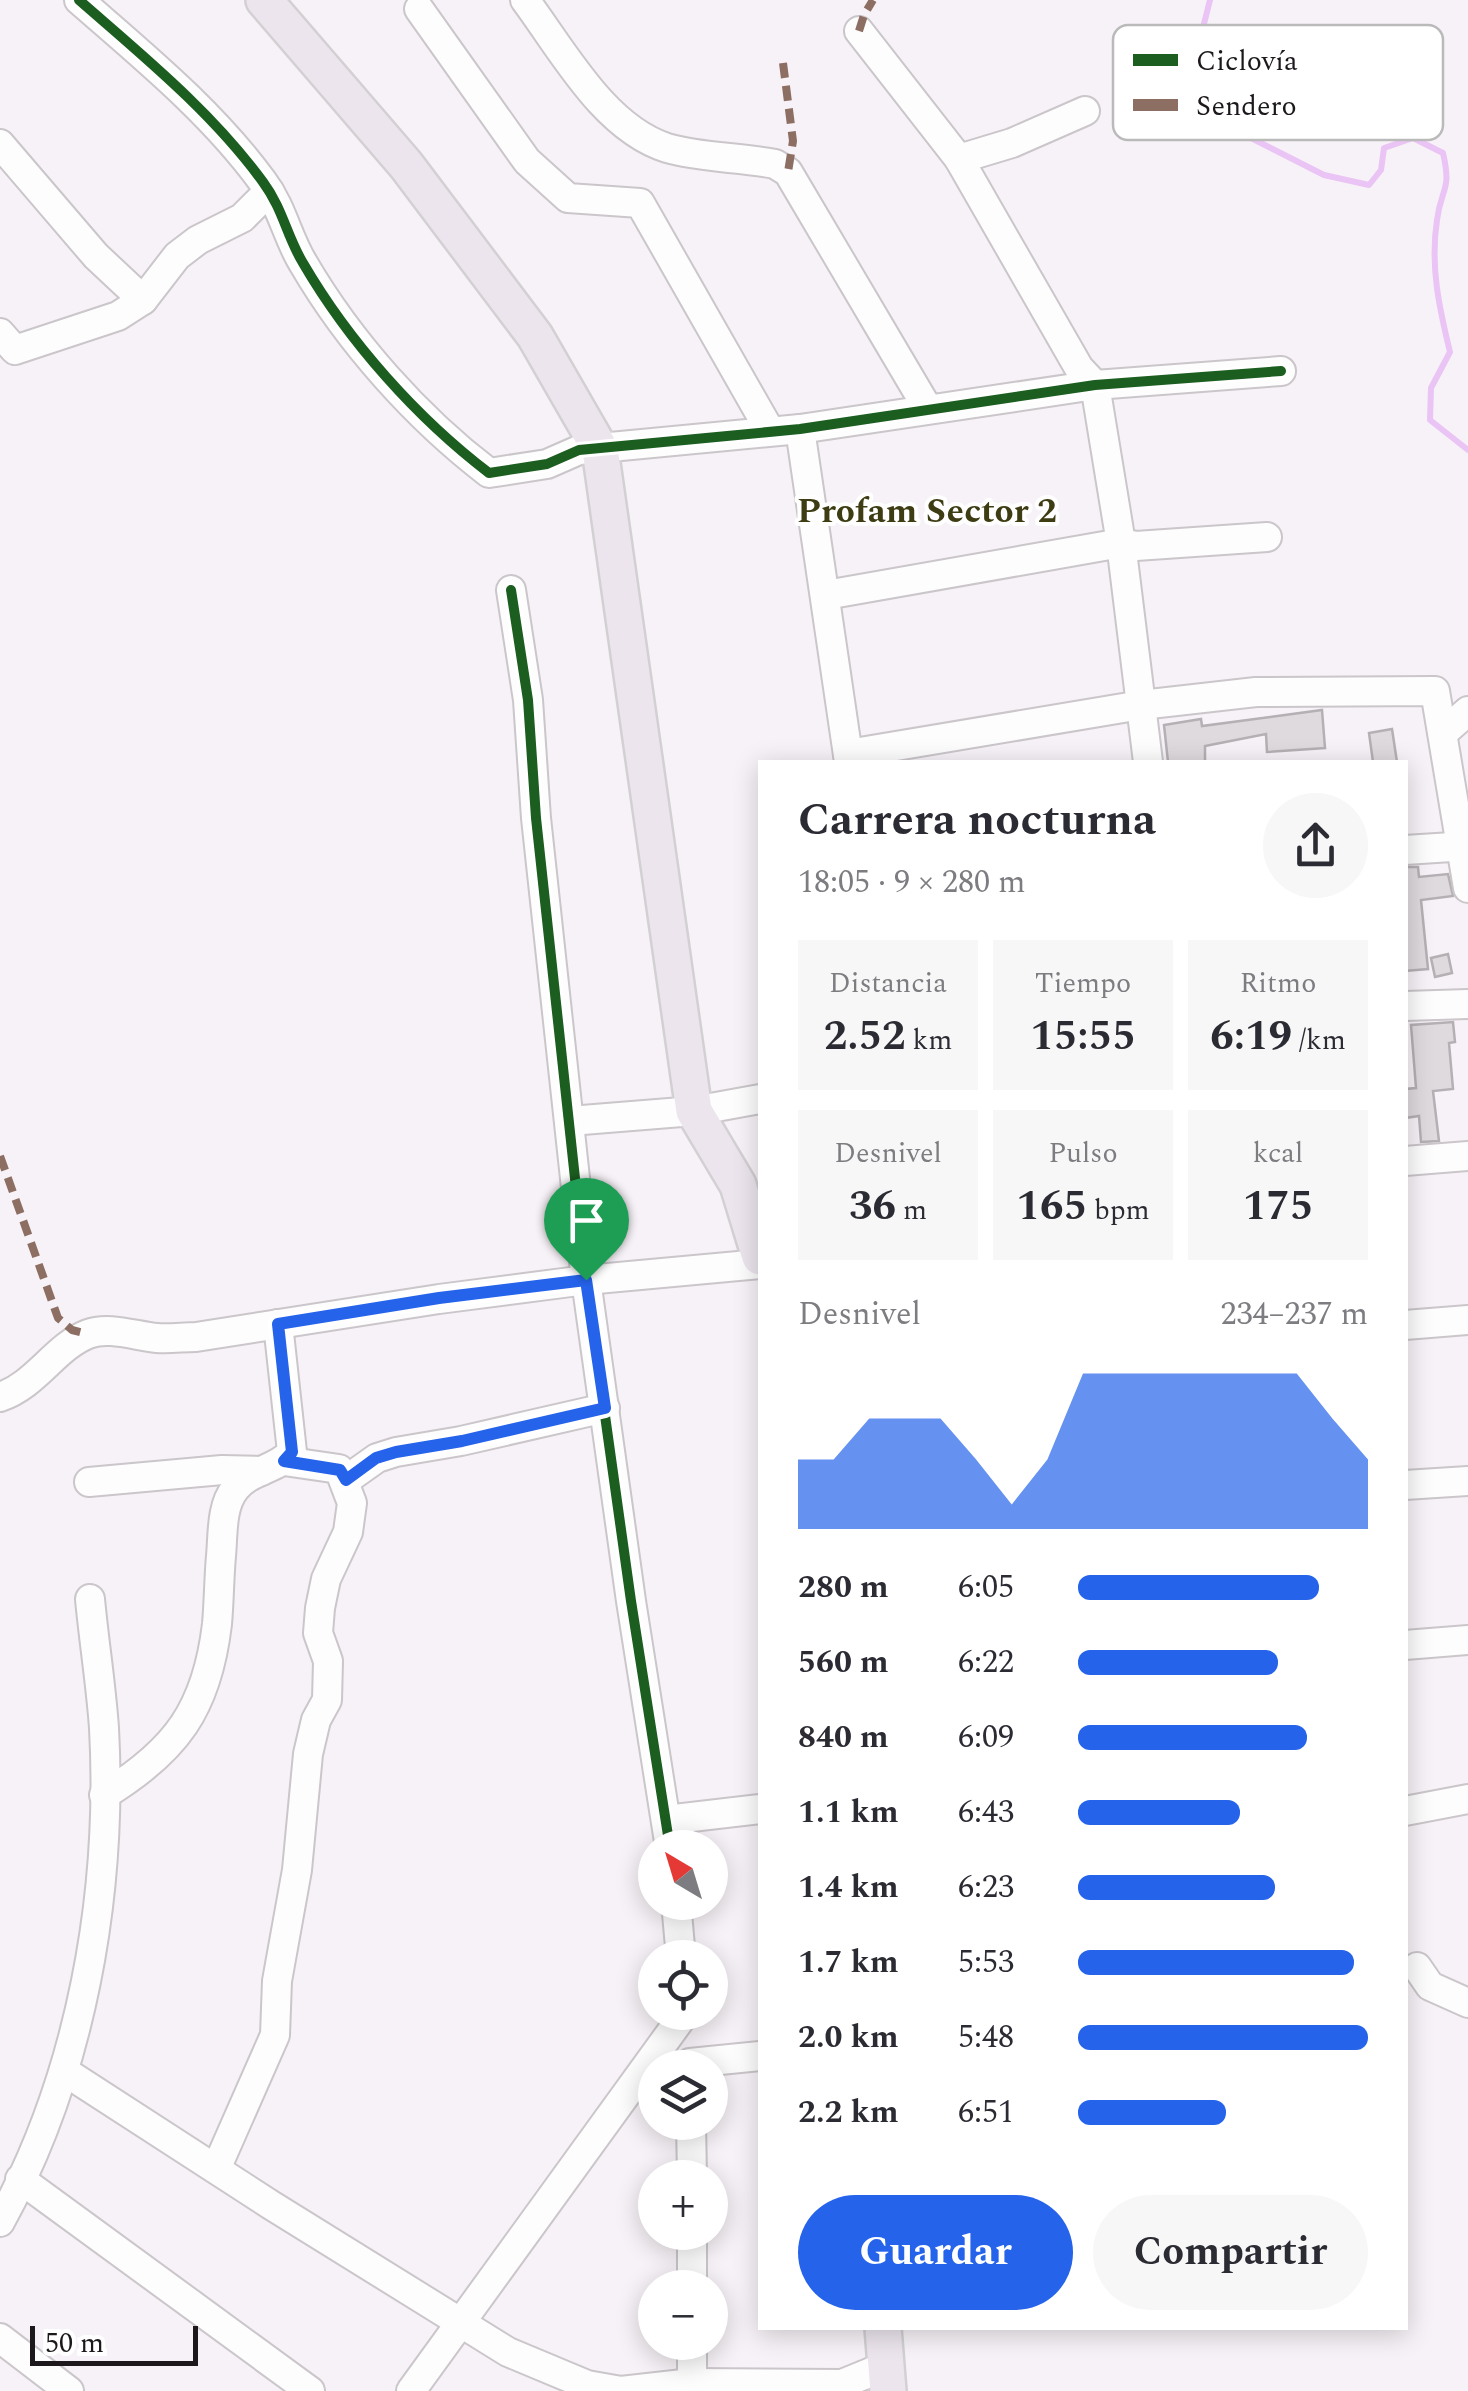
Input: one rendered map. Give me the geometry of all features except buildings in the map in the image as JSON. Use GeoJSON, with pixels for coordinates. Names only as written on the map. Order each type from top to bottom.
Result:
{"type":"FeatureCollection","features":[{"type":"Feature","properties":{"kind":"main road"},"geometry":{"type":"LineString","coordinates":[[264,0],[406,165],[536,336],[600,449],[694,1112],[738,1185],[758,1253]]}},
{"type":"Feature","properties":{"kind":"main road"},"geometry":{"type":"LineString","coordinates":[[883,2330],[887,2379]]}},
{"type":"Feature","properties":{"kind":"street"},"geometry":{"type":"LineString","coordinates":[[79,0],[226,137],[269,191],[284,216],[300,259],[356,340],[464,454],[490,473],[546,464],[579,450],[800,428],[1095,385],[1281,372]]}},
{"type":"Feature","properties":{"kind":"street"},"geometry":{"type":"LineString","coordinates":[[524,0],[603,105],[645,140],[671,150],[775,164],[788,172],[928,410]]}},
{"type":"Feature","properties":{"kind":"street"},"geometry":{"type":"LineString","coordinates":[[420,9],[527,161],[568,198],[640,203],[770,431]]}},
{"type":"Feature","properties":{"kind":"street"},"geometry":{"type":"LineString","coordinates":[[859,31],[960,160],[1079,368],[1095,385],[1121,543],[1148,760]]}},
{"type":"Feature","properties":{"kind":"street"},"geometry":{"type":"LineString","coordinates":[[960,160],[1085,111]]}},
{"type":"Feature","properties":{"kind":"street"},"geometry":{"type":"LineString","coordinates":[[0,144],[96,256],[143,300]]}},
{"type":"Feature","properties":{"kind":"street"},"geometry":{"type":"LineString","coordinates":[[0,333],[15,350],[118,316],[143,300],[177,256],[198,240],[242,218],[269,191]]}},
{"type":"Feature","properties":{"kind":"street"},"geometry":{"type":"LineString","coordinates":[[800,428],[848,758],[1141,705],[1256,692],[1435,691],[1465,846],[1468,888]]}},
{"type":"Feature","properties":{"kind":"street"},"geometry":{"type":"LineString","coordinates":[[826,595],[1121,543],[1136,546],[1267,537]]}},
{"type":"Feature","properties":{"kind":"street"},"geometry":{"type":"LineString","coordinates":[[510,590],[528,700],[536,818],[586,1280],[630,1601],[667,1830]]}},
{"type":"Feature","properties":{"kind":"street"},"geometry":{"type":"LineString","coordinates":[[1442,733],[1468,711]]}},
{"type":"Feature","properties":{"kind":"street"},"geometry":{"type":"LineString","coordinates":[[1408,850],[1465,846]]}},
{"type":"Feature","properties":{"kind":"street"},"geometry":{"type":"LineString","coordinates":[[1408,1006],[1468,1004]]}},
{"type":"Feature","properties":{"kind":"street"},"geometry":{"type":"LineString","coordinates":[[570,1121],[694,1112],[758,1099]]}},
{"type":"Feature","properties":{"kind":"street"},"geometry":{"type":"LineString","coordinates":[[1408,1161],[1468,1156]]}},
{"type":"Feature","properties":{"kind":"street"},"geometry":{"type":"LineString","coordinates":[[0,1397],[18,1391],[88,1334],[106,1331],[164,1338],[439,1298],[758,1260]]}},
{"type":"Feature","properties":{"kind":"street"},"geometry":{"type":"LineString","coordinates":[[1408,1325],[1468,1320]]}},
{"type":"Feature","properties":{"kind":"street"},"geometry":{"type":"LineString","coordinates":[[104,1794],[154,1760],[174,1742],[192,1716],[217,1626],[223,1525],[234,1489],[292,1452],[278,1324]]}},
{"type":"Feature","properties":{"kind":"street"},"geometry":{"type":"LineString","coordinates":[[346,1480],[376,1458],[396,1452],[605,1408]]}},
{"type":"Feature","properties":{"kind":"street"},"geometry":{"type":"LineString","coordinates":[[89,1482],[273,1466],[340,1470],[352,1503],[348,1532],[326,1579],[318,1633],[328,1661],[327,1700],[316,1720],[308,1754],[297,1870],[278,1981],[274,2035],[216,2169]]}},
{"type":"Feature","properties":{"kind":"street"},"geometry":{"type":"LineString","coordinates":[[1408,1485],[1468,1481]]}},
{"type":"Feature","properties":{"kind":"street"},"geometry":{"type":"LineString","coordinates":[[0,2222],[64,2071],[98,1904],[104,1724],[90,1599]]}},
{"type":"Feature","properties":{"kind":"street"},"geometry":{"type":"LineString","coordinates":[[1408,1644],[1468,1640]]}},
{"type":"Feature","properties":{"kind":"street"},"geometry":{"type":"LineString","coordinates":[[1408,1810],[1468,1800]]}},
{"type":"Feature","properties":{"kind":"street"},"geometry":{"type":"LineString","coordinates":[[683,1830],[758,1810]]}},
{"type":"Feature","properties":{"kind":"street"},"geometry":{"type":"LineString","coordinates":[[1417,1967],[1430,1986],[1468,2003]]}},
{"type":"Feature","properties":{"kind":"street"},"geometry":{"type":"LineString","coordinates":[[658,2050],[685,2012],[689,2050]]}},
{"type":"Feature","properties":{"kind":"street"},"geometry":{"type":"LineString","coordinates":[[728,2060],[758,2056]]}},
{"type":"Feature","properties":{"kind":"street"},"geometry":{"type":"LineString","coordinates":[[64,2071],[508,2352],[587,2385],[621,2391],[692,2383],[842,2384],[887,2379]]}},
{"type":"Feature","properties":{"kind":"street"},"geometry":{"type":"LineString","coordinates":[[411,2391],[638,2077]]}},
{"type":"Feature","properties":{"kind":"street"},"geometry":{"type":"LineString","coordinates":[[20,2179],[310,2391]]}},
{"type":"Feature","properties":{"kind":"street"},"geometry":{"type":"LineString","coordinates":[[0,2338],[69,2391]]}},
{"type":"Feature","properties":{"kind":"street"},"geometry":{"type":"LineString","coordinates":[[692,2360],[692,2383]]}},
{"type":"Feature","properties":{"kind":"waterway"},"geometry":{"type":"LineString","coordinates":[[1204,25],[1210,0]]}},
{"type":"Feature","properties":{"kind":"waterway"},"geometry":{"type":"LineString","coordinates":[[1255,140],[1324,175],[1369,185],[1381,170],[1384,148],[1407,140]]}},
{"type":"Feature","properties":{"kind":"waterway"},"geometry":{"type":"LineString","coordinates":[[1417,140],[1443,153],[1446,183],[1437,220],[1435,270],[1450,352],[1431,388],[1430,420],[1468,450]]}},
{"type":"Feature","properties":{"kind":"marked path"},"geometry":{"type":"LineString","coordinates":[[859,31],[873,0]]}},
{"type":"Feature","properties":{"kind":"marked path"},"geometry":{"type":"LineString","coordinates":[[783,63],[793,141],[788,172]]}},
{"type":"Feature","properties":{"kind":"marked path"},"geometry":{"type":"LineString","coordinates":[[0,1156],[58,1318],[72,1330],[88,1334]]}},
{"type":"Feature","properties":{"kind":"cycle path"},"geometry":{"type":"LineString","coordinates":[[79,0],[176,86],[243,156],[270,192],[321,292],[363,350],[436,428],[489,473],[547,464],[579,450],[800,429],[1095,385],[1281,371]]}},
{"type":"Feature","properties":{"kind":"cycle path"},"geometry":{"type":"LineString","coordinates":[[511,590],[528,700],[536,818],[586,1280],[667,1830]]}},
{"type":"Feature","properties":{"kind":"district","name":"Profam Sector 2"},"geometry":{"type":"Point","coordinates":[927,511]}},
{"type":"Feature","properties":{"kind":"route"},"geometry":{"type":"LineString","coordinates":[[586,1280],[605,1408],[396,1452],[376,1458],[346,1480],[340,1470],[284,1461],[292,1452],[278,1324],[586,1280]]}}]}
